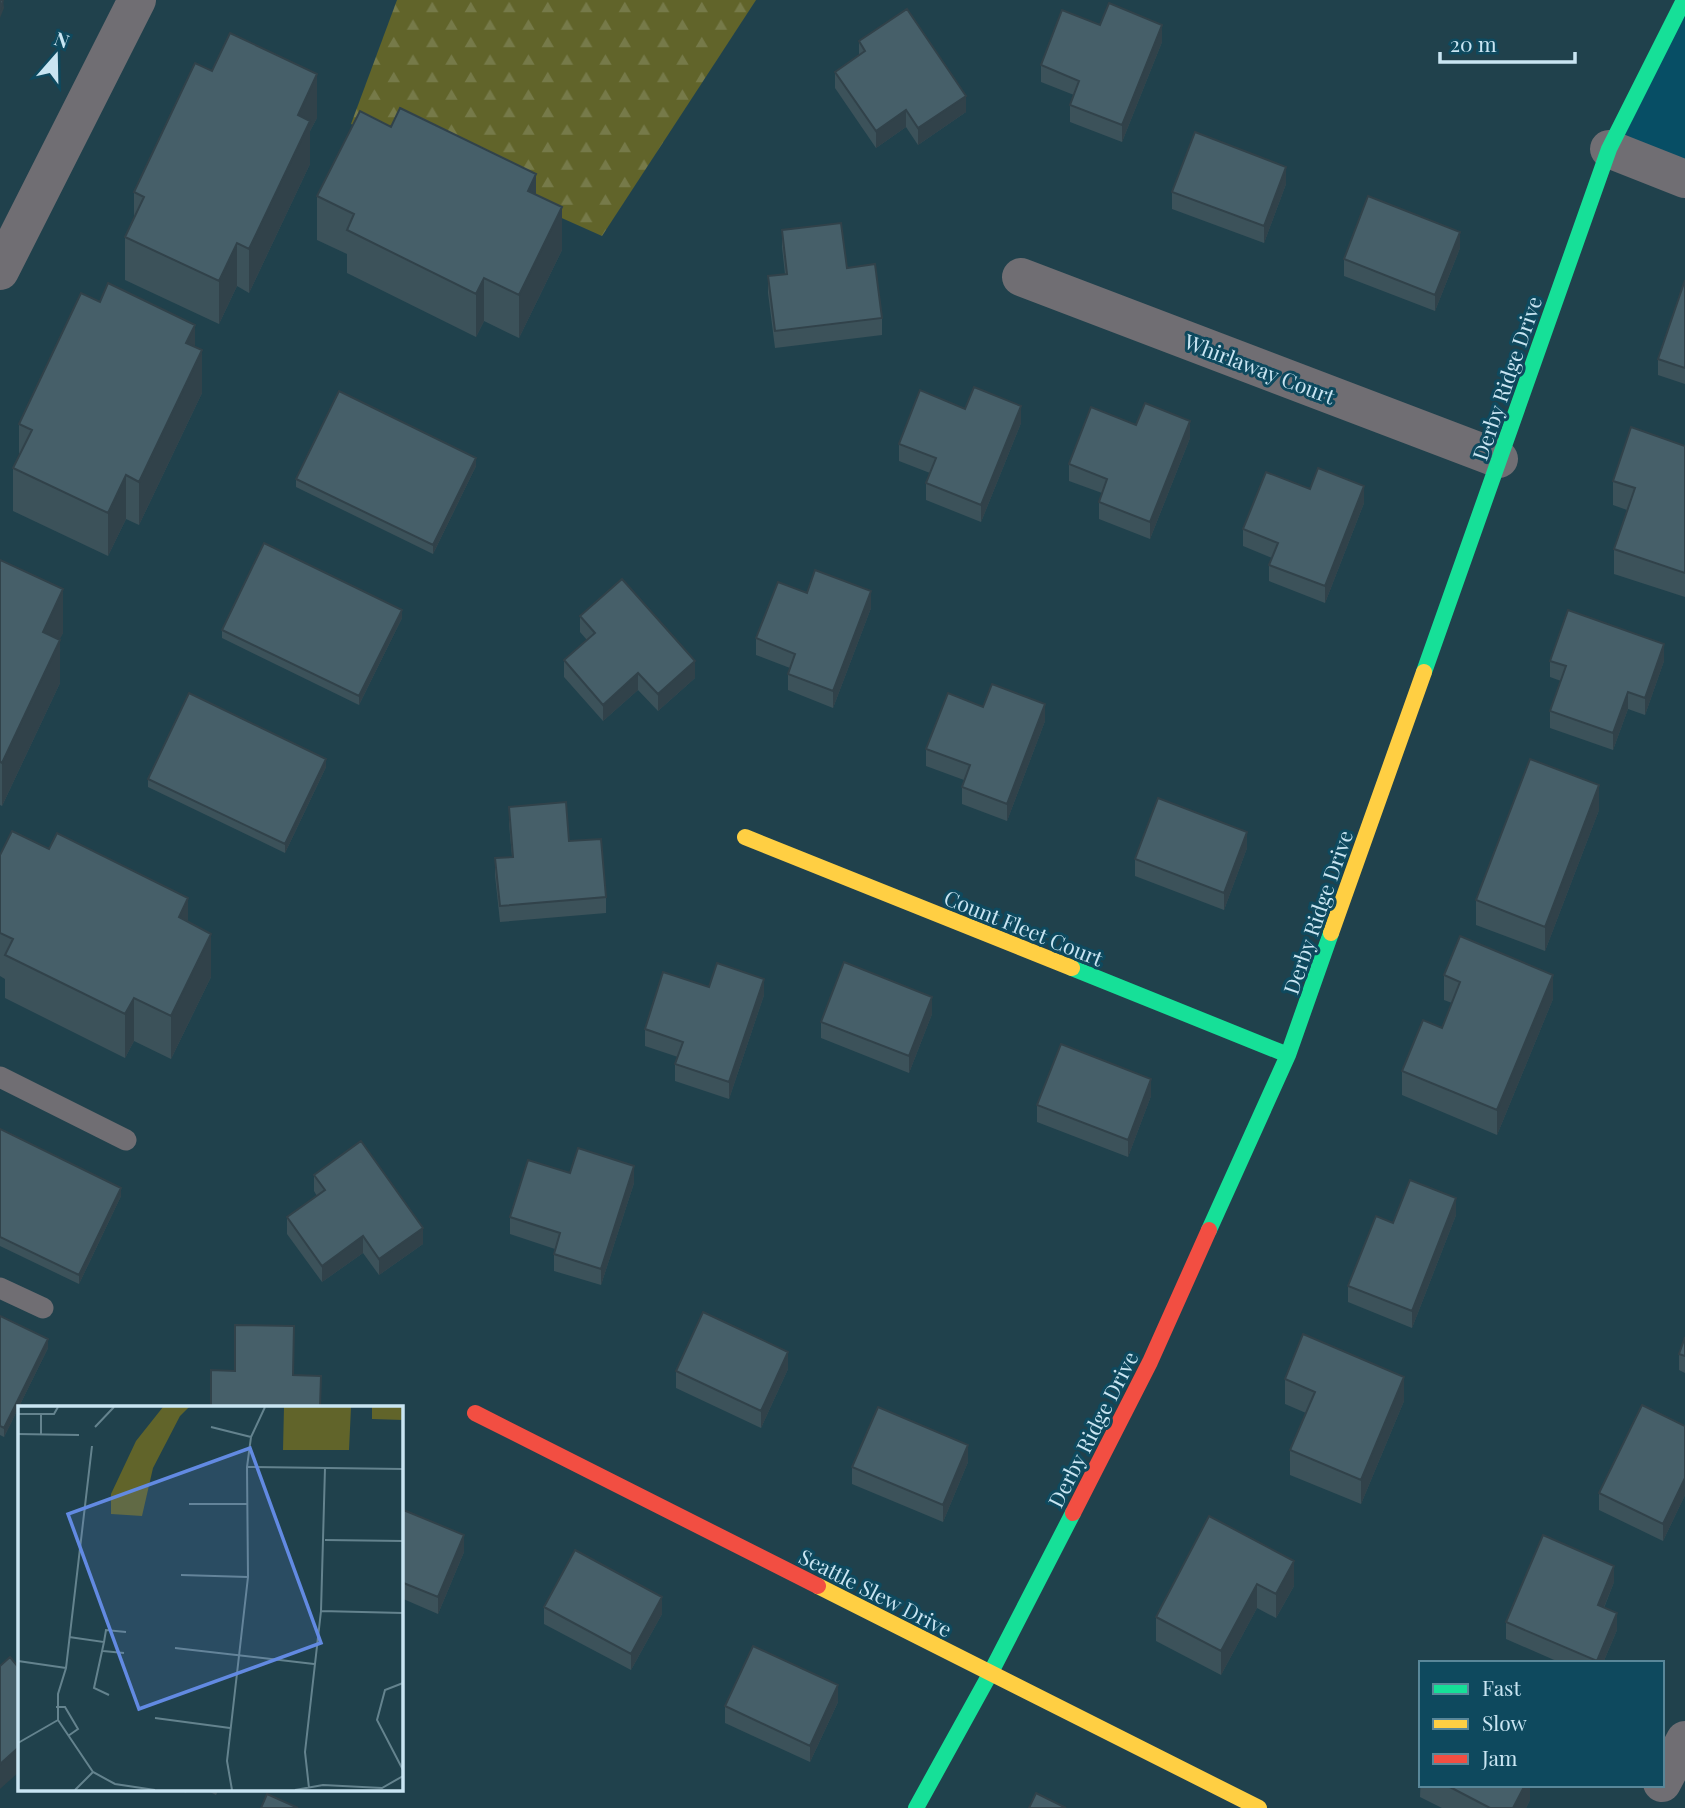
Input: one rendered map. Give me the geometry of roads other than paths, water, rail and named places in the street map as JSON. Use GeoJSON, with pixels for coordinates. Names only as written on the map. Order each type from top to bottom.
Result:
{"type":"FeatureCollection","features":[{"type":"Feature","properties":{"kind":"street"},"geometry":{"type":"LineString","coordinates":[[0,271],[137,0]]}},
{"type":"Feature","properties":{"kind":"street","name":"Derby Ridge Drive"},"geometry":{"type":"LineString","coordinates":[[916,1808],[990,1674],[1150,1362],[1288,1055],[1609,149],[1684,0]]}},
{"type":"Feature","properties":{"kind":"street"},"geometry":{"type":"LineString","coordinates":[[1609,149],[1685,179]]}},
{"type":"Feature","properties":{"kind":"street","name":"Whirlaway Court"},"geometry":{"type":"LineString","coordinates":[[1021,277],[1499,458]]}},
{"type":"Feature","properties":{"kind":"street","name":"Count Fleet Court"},"geometry":{"type":"LineString","coordinates":[[745,837],[1288,1055]]}},
{"type":"Feature","properties":{"kind":"street","name":"Seattle Slew Drive"},"geometry":{"type":"LineString","coordinates":[[475,1413],[1259,1808]]}},
{"type":"Feature","properties":{"kind":"street"},"geometry":{"type":"LineString","coordinates":[[1664,1780],[1685,1740]]}},
{"type":"Feature","properties":{"kind":"street"},"geometry":{"type":"LineString","coordinates":[[1649,1808],[1660,1787]]}},
{"type":"Feature","properties":{"kind":"lane"},"geometry":{"type":"LineString","coordinates":[[0,1077],[126,1140]]}},
{"type":"Feature","properties":{"kind":"lane"},"geometry":{"type":"LineString","coordinates":[[0,1288],[43,1308]]}}]}
